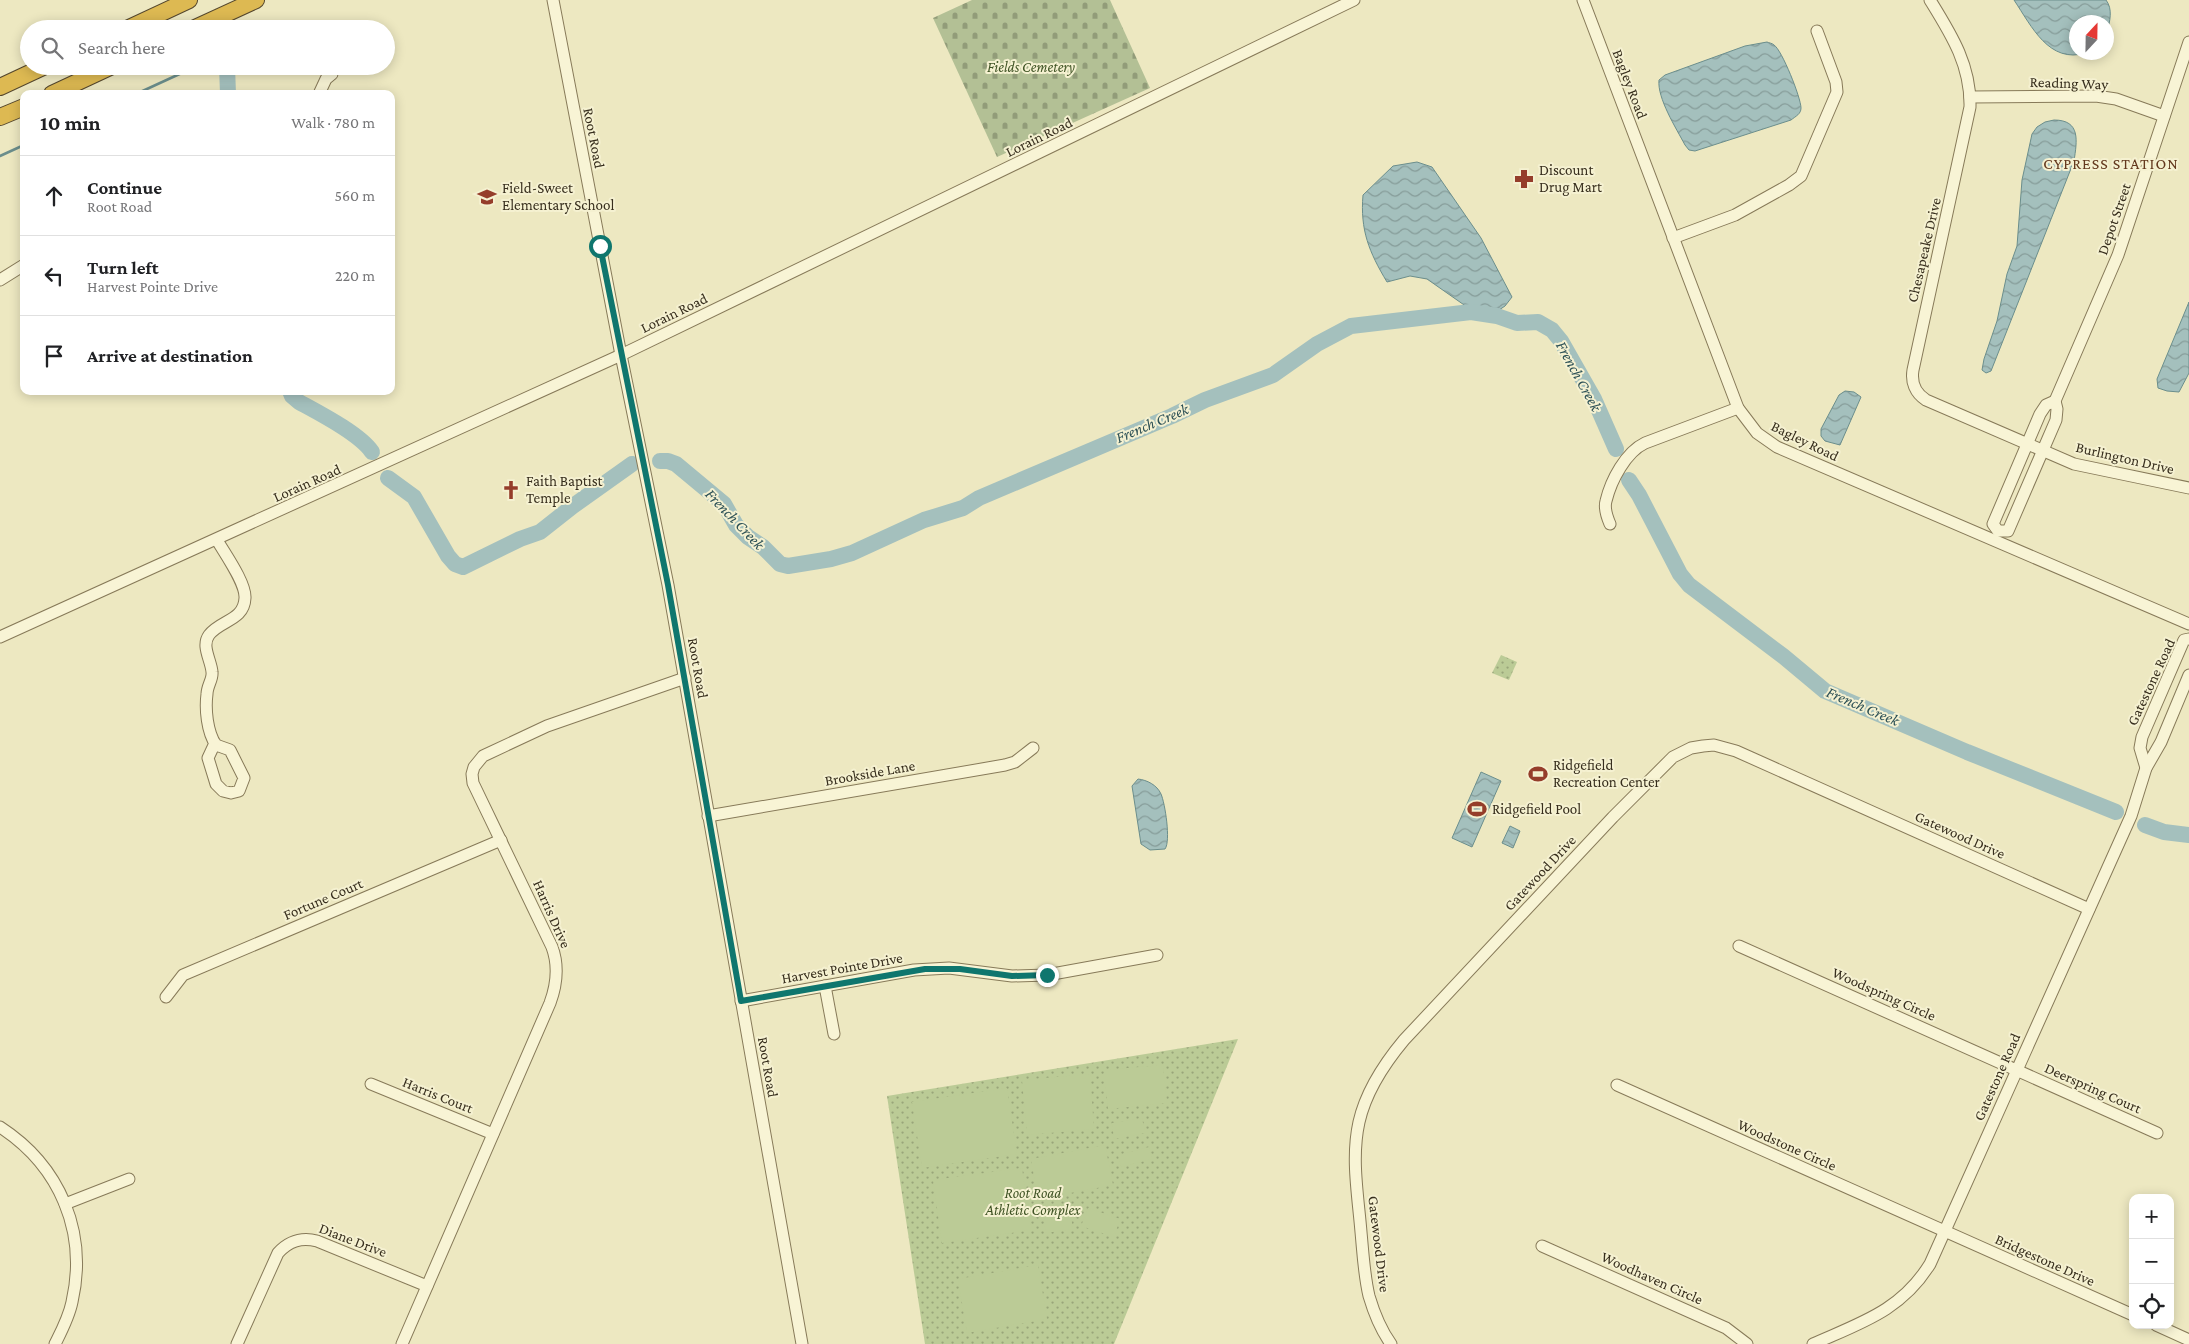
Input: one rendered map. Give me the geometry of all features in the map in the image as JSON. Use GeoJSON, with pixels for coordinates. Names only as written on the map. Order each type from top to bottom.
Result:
{"type":"FeatureCollection","features":[{"type":"Feature","properties":{"kind":"highway"},"geometry":{"type":"LineString","coordinates":[[147,20],[190,0]]}},
{"type":"Feature","properties":{"kind":"highway"},"geometry":{"type":"LineString","coordinates":[[213,20],[256,0]]}},
{"type":"Feature","properties":{"kind":"highway"},"geometry":{"type":"LineString","coordinates":[[0,87],[26,75]]}},
{"type":"Feature","properties":{"kind":"highway"},"geometry":{"type":"LineString","coordinates":[[61,90],[93,75]]}},
{"type":"Feature","properties":{"kind":"highway"},"geometry":{"type":"LineString","coordinates":[[0,118],[20,109]]}},
{"type":"Feature","properties":{"kind":"street","name":"Root Road"},"geometry":{"type":"LineString","coordinates":[[553,0],[621,355],[668,585],[802,1344]]}},
{"type":"Feature","properties":{"kind":"street","name":"Lorain Road"},"geometry":{"type":"LineString","coordinates":[[0,637],[621,355],[1354,0]]}},
{"type":"Feature","properties":{"kind":"street","name":"Bagley Road"},"geometry":{"type":"LineString","coordinates":[[1583,0],[1738,408],[1757,433],[1776,447],[1996,536],[2189,624]]}},
{"type":"Feature","properties":{"kind":"street","name":"Chesapeake Drive"},"geometry":{"type":"LineString","coordinates":[[1930,0],[1959,49],[1967,72],[1970,97],[1968,120],[1912,381],[1917,392],[1923,398],[2027,444]]}},
{"type":"Feature","properties":{"kind":"street"},"geometry":{"type":"LineString","coordinates":[[1673,238],[1736,215],[1789,185],[1800,176],[1837,92],[1836,82],[1817,31]]}},
{"type":"Feature","properties":{"kind":"street","name":"Depot Street"},"geometry":{"type":"LineString","coordinates":[[2055,401],[2046,405],[2042,410],[2027,444],[1993,524],[1996,536],[2008,531],[2056,420],[2057,409],[2055,401],[2118,255],[2189,42]]}},
{"type":"Feature","properties":{"kind":"street"},"geometry":{"type":"LineString","coordinates":[[321,90],[326,78],[330,75]]}},
{"type":"Feature","properties":{"kind":"street","name":"Reading Way"},"geometry":{"type":"LineString","coordinates":[[1970,97],[2096,96],[2116,100],[2164,116]]}},
{"type":"Feature","properties":{"kind":"street"},"geometry":{"type":"LineString","coordinates":[[1,278],[20,267]]}},
{"type":"Feature","properties":{"kind":"street"},"geometry":{"type":"LineString","coordinates":[[1610,524],[1606,501],[1621,466],[1632,452],[1645,443],[1738,408]]}},
{"type":"Feature","properties":{"kind":"street","name":"Burlington Drive"},"geometry":{"type":"LineString","coordinates":[[2027,444],[2082,466],[2189,488]]}},
{"type":"Feature","properties":{"kind":"street"},"geometry":{"type":"LineString","coordinates":[[215,743],[211,738],[208,723],[207,693],[213,673],[207,654],[207,640],[210,634],[238,614],[245,598],[244,589],[217,540]]}},
{"type":"Feature","properties":{"kind":"street","name":"Gatestone Road"},"geometry":{"type":"LineString","coordinates":[[2146,768],[2140,748],[2142,737],[2184,640],[2189,639]]}},
{"type":"Feature","properties":{"kind":"street","name":"Gatestone Road"},"geometry":{"type":"LineString","coordinates":[[1816,1343],[1882,1313],[1900,1300],[1923,1275],[1945,1232],[2131,816],[2146,768],[2161,742],[2189,675]]}},
{"type":"Feature","properties":{"kind":"street","name":"Harris Drive"},"geometry":{"type":"LineString","coordinates":[[402,1344],[550,1003],[557,972],[552,947],[474,782],[473,770],[480,759],[548,726],[685,678]]}},
{"type":"Feature","properties":{"kind":"street","name":"Gatewood Drive"},"geometry":{"type":"LineString","coordinates":[[1391,1344],[1382,1328],[1369,1294],[1356,1176],[1355,1150],[1359,1123],[1371,1089],[1383,1068],[1404,1040],[1613,817],[1673,757],[1691,748],[1704,746],[1714,746],[1736,751],[2089,909]]}},
{"type":"Feature","properties":{"kind":"street","name":"Brookside Lane"},"geometry":{"type":"LineString","coordinates":[[708,816],[1005,765],[1015,762],[1033,748]]}},
{"type":"Feature","properties":{"kind":"street","name":"Fortune Court"},"geometry":{"type":"LineString","coordinates":[[166,997],[184,975],[501,840]]}},
{"type":"Feature","properties":{"kind":"street","name":"Woodspring Circle"},"geometry":{"type":"LineString","coordinates":[[1739,946],[2016,1070]]}},
{"type":"Feature","properties":{"kind":"street","name":"Harvest Pointe Drive"},"geometry":{"type":"LineString","coordinates":[[741,1001],[925,969],[966,970],[1012,976],[1047,975],[1156,955]]}},
{"type":"Feature","properties":{"kind":"street"},"geometry":{"type":"LineString","coordinates":[[825,986],[834,1034]]}},
{"type":"Feature","properties":{"kind":"street","name":"Deerspring Court"},"geometry":{"type":"LineString","coordinates":[[2016,1070],[2157,1134]]}},
{"type":"Feature","properties":{"kind":"street","name":"Harris Court"},"geometry":{"type":"LineString","coordinates":[[371,1084],[493,1134]]}},
{"type":"Feature","properties":{"kind":"street","name":"Woodstone Circle"},"geometry":{"type":"LineString","coordinates":[[1617,1085],[1945,1232]]}},
{"type":"Feature","properties":{"kind":"street"},"geometry":{"type":"LineString","coordinates":[[0,1127],[19,1141],[39,1160],[55,1182],[65,1204],[74,1235],[76,1276],[68,1316],[55,1344]]}},
{"type":"Feature","properties":{"kind":"street"},"geometry":{"type":"LineString","coordinates":[[65,1204],[129,1179]]}},
{"type":"Feature","properties":{"kind":"street","name":"Bridgestone Drive"},"geometry":{"type":"LineString","coordinates":[[1945,1232],[2129,1313]]}},
{"type":"Feature","properties":{"kind":"street","name":"Diane Drive"},"geometry":{"type":"LineString","coordinates":[[237,1344],[278,1253],[295,1241],[306,1239],[317,1241],[427,1286]]}},
{"type":"Feature","properties":{"kind":"street","name":"Woodhaven Circle"},"geometry":{"type":"LineString","coordinates":[[1542,1246],[1726,1328],[1747,1344]]}},
{"type":"Feature","properties":{"kind":"street"},"geometry":{"type":"LineString","coordinates":[[2165,1329],[2189,1340]]}},
{"type":"Feature","properties":{"kind":"green space","name":"Fields Cemetery"},"geometry":{"type":"Polygon","coordinates":[[[972,0],[1110,0],[1150,88],[997,157],[933,18],[972,0]]]}},
{"type":"Feature","properties":{"kind":"green space"},"geometry":{"type":"Polygon","coordinates":[[[1501,655],[1517,662],[1509,680],[1492,673],[1501,655]]]}},
{"type":"Feature","properties":{"kind":"green space","name":"Root Road Athletic Complex"},"geometry":{"type":"Polygon","coordinates":[[[1238,1039],[1114,1344],[925,1344],[887,1096],[1238,1039]]]}},
{"type":"Feature","properties":{"kind":"green space"},"geometry":{"type":"Polygon","coordinates":[[[1163,1065],[1167,1103],[1108,1109],[1104,1070],[1163,1065]]]}},
{"type":"Feature","properties":{"kind":"green space"},"geometry":{"type":"Polygon","coordinates":[[[1090,1074],[1094,1129],[1027,1135],[1022,1080],[1090,1074]]]}},
{"type":"Feature","properties":{"kind":"green space"},"geometry":{"type":"Polygon","coordinates":[[[1007,1088],[1017,1154],[922,1168],[912,1102],[1007,1088]]]}},
{"type":"Feature","properties":{"kind":"green space"},"geometry":{"type":"Polygon","coordinates":[[[1142,1118],[1145,1133],[1114,1139],[1112,1123],[1142,1118]]]}},
{"type":"Feature","properties":{"kind":"green space"},"geometry":{"type":"Polygon","coordinates":[[[1105,1145],[1113,1185],[1038,1199],[1031,1159],[1105,1145]]]}},
{"type":"Feature","properties":{"kind":"green space"},"geometry":{"type":"Polygon","coordinates":[[[1149,1147],[1152,1159],[1121,1167],[1118,1155],[1149,1147]]]}},
{"type":"Feature","properties":{"kind":"green space"},"geometry":{"type":"Polygon","coordinates":[[[1022,1168],[1031,1230],[942,1243],[933,1180],[1022,1168]]]}},
{"type":"Feature","properties":{"kind":"green space"},"geometry":{"type":"Polygon","coordinates":[[[1088,1208],[1120,1219],[1114,1237],[1081,1226],[1088,1208]]]}},
{"type":"Feature","properties":{"kind":"green space"},"geometry":{"type":"Polygon","coordinates":[[[1070,1211],[1073,1229],[1046,1233],[1043,1215],[1070,1211]]]}},
{"type":"Feature","properties":{"kind":"green space"},"geometry":{"type":"Polygon","coordinates":[[[1038,1265],[1047,1319],[967,1333],[958,1279],[1038,1265]]]}},
{"type":"Feature","properties":{"kind":"water"},"geometry":{"type":"Polygon","coordinates":[[[2014,0],[2106,0],[2108,4],[2110,15],[2069,15],[2069,54],[2052,48],[2035,32],[2014,0]]]}},
{"type":"Feature","properties":{"kind":"water"},"geometry":{"type":"Polygon","coordinates":[[[1767,42],[1773,44],[1786,64],[1800,103],[1801,110],[1799,113],[1791,120],[1695,151],[1689,150],[1664,104],[1659,80],[1665,75],[1745,46],[1767,42]]]}},
{"type":"Feature","properties":{"kind":"water"},"geometry":{"type":"Polygon","coordinates":[[[2063,121],[2073,128],[2076,139],[2074,161],[1991,371],[1986,373],[1982,370],[1984,359],[1997,321],[2007,274],[2017,246],[2022,180],[2032,134],[2037,127],[2045,122],[2063,121]]]}},
{"type":"Feature","properties":{"kind":"water"},"geometry":{"type":"Polygon","coordinates":[[[1417,162],[1432,167],[1481,238],[1512,297],[1505,306],[1496,312],[1467,307],[1427,279],[1410,276],[1387,282],[1381,271],[1367,240],[1362,208],[1363,195],[1393,166],[1417,162]]]}},
{"type":"Feature","properties":{"kind":"water"},"geometry":{"type":"Polygon","coordinates":[[[2189,302],[2189,373],[2179,392],[2167,391],[2158,388],[2157,379],[2189,302]]]}},
{"type":"Feature","properties":{"kind":"water"},"geometry":{"type":"Polygon","coordinates":[[[1845,391],[1854,392],[1861,397],[1840,445],[1825,441],[1821,436],[1821,429],[1839,395],[1845,391]]]}},
{"type":"Feature","properties":{"kind":"water","name":"Ridgefield Pool"},"geometry":{"type":"Polygon","coordinates":[[[1481,772],[1501,781],[1472,847],[1452,838],[1481,772]]]}},
{"type":"Feature","properties":{"kind":"water"},"geometry":{"type":"Polygon","coordinates":[[[1138,779],[1145,780],[1157,788],[1163,799],[1167,830],[1167,845],[1165,849],[1150,850],[1141,844],[1132,786],[1138,779]]]}},
{"type":"Feature","properties":{"kind":"water","name":"Ridgefield Pool"},"geometry":{"type":"Polygon","coordinates":[[[1510,826],[1520,831],[1513,848],[1502,843],[1510,826]]]}},
{"type":"Feature","properties":{"kind":"waterway","name":"French Creek"},"geometry":{"type":"LineString","coordinates":[[145,90],[177,75]]}},
{"type":"Feature","properties":{"kind":"waterway","name":"French Creek"},"geometry":{"type":"LineString","coordinates":[[227,75],[228,90]]}},
{"type":"Feature","properties":{"kind":"waterway","name":"French Creek"},"geometry":{"type":"LineString","coordinates":[[0,156],[20,147]]}},
{"type":"Feature","properties":{"kind":"waterway","name":"French Creek"},"geometry":{"type":"LineString","coordinates":[[660,461],[676,464],[724,504],[736,525],[780,564],[788,566],[831,559],[852,553],[924,520],[963,508],[979,498],[1172,416],[1205,400],[1273,375],[1317,344],[1351,326],[1471,312],[1497,316],[1517,323],[1538,322],[1552,330],[1561,341],[1594,399],[1616,449]]}},
{"type":"Feature","properties":{"kind":"waterway","name":"French Creek"},"geometry":{"type":"LineString","coordinates":[[292,395],[299,402],[349,431],[372,452]]}},
{"type":"Feature","properties":{"kind":"waterway","name":"French Creek"},"geometry":{"type":"LineString","coordinates":[[388,478],[414,497],[448,556],[455,564],[463,567],[520,539],[540,532],[632,464]]}},
{"type":"Feature","properties":{"kind":"waterway","name":"French Creek"},"geometry":{"type":"LineString","coordinates":[[1629,480],[1639,495],[1680,574],[1689,585],[1783,656],[1825,691],[1967,752],[2116,812]]}},
{"type":"Feature","properties":{"kind":"waterway","name":"French Creek"},"geometry":{"type":"LineString","coordinates":[[2145,825],[2164,832],[2189,835]]}},
{"type":"Feature","properties":{"kind":"place","name":"Discount Drug Mart"},"geometry":{"type":"Point","coordinates":[1524,179]}},
{"type":"Feature","properties":{"kind":"place","name":"Field-Sweet Elementary School"},"geometry":{"type":"Point","coordinates":[487,197]}},
{"type":"Feature","properties":{"kind":"place","name":"Faith Baptist Temple"},"geometry":{"type":"Point","coordinates":[511,490]}},
{"type":"Feature","properties":{"kind":"place","name":"Ridgefield Recreation Center"},"geometry":{"type":"Point","coordinates":[1538,774]}},
{"type":"Feature","properties":{"kind":"place","name":"Ridgefield Pool"},"geometry":{"type":"Point","coordinates":[1477,809]}},
{"type":"Feature","properties":{"kind":"district","name":"CYPRESS STATION"},"geometry":{"type":"Point","coordinates":[2111,163]}},
{"type":"Feature","properties":{"kind":"route"},"geometry":{"type":"LineString","coordinates":[[600,246],[668,585],[741,1001],[925,969],[949,968],[1012,976],[1047,975]]}}]}
